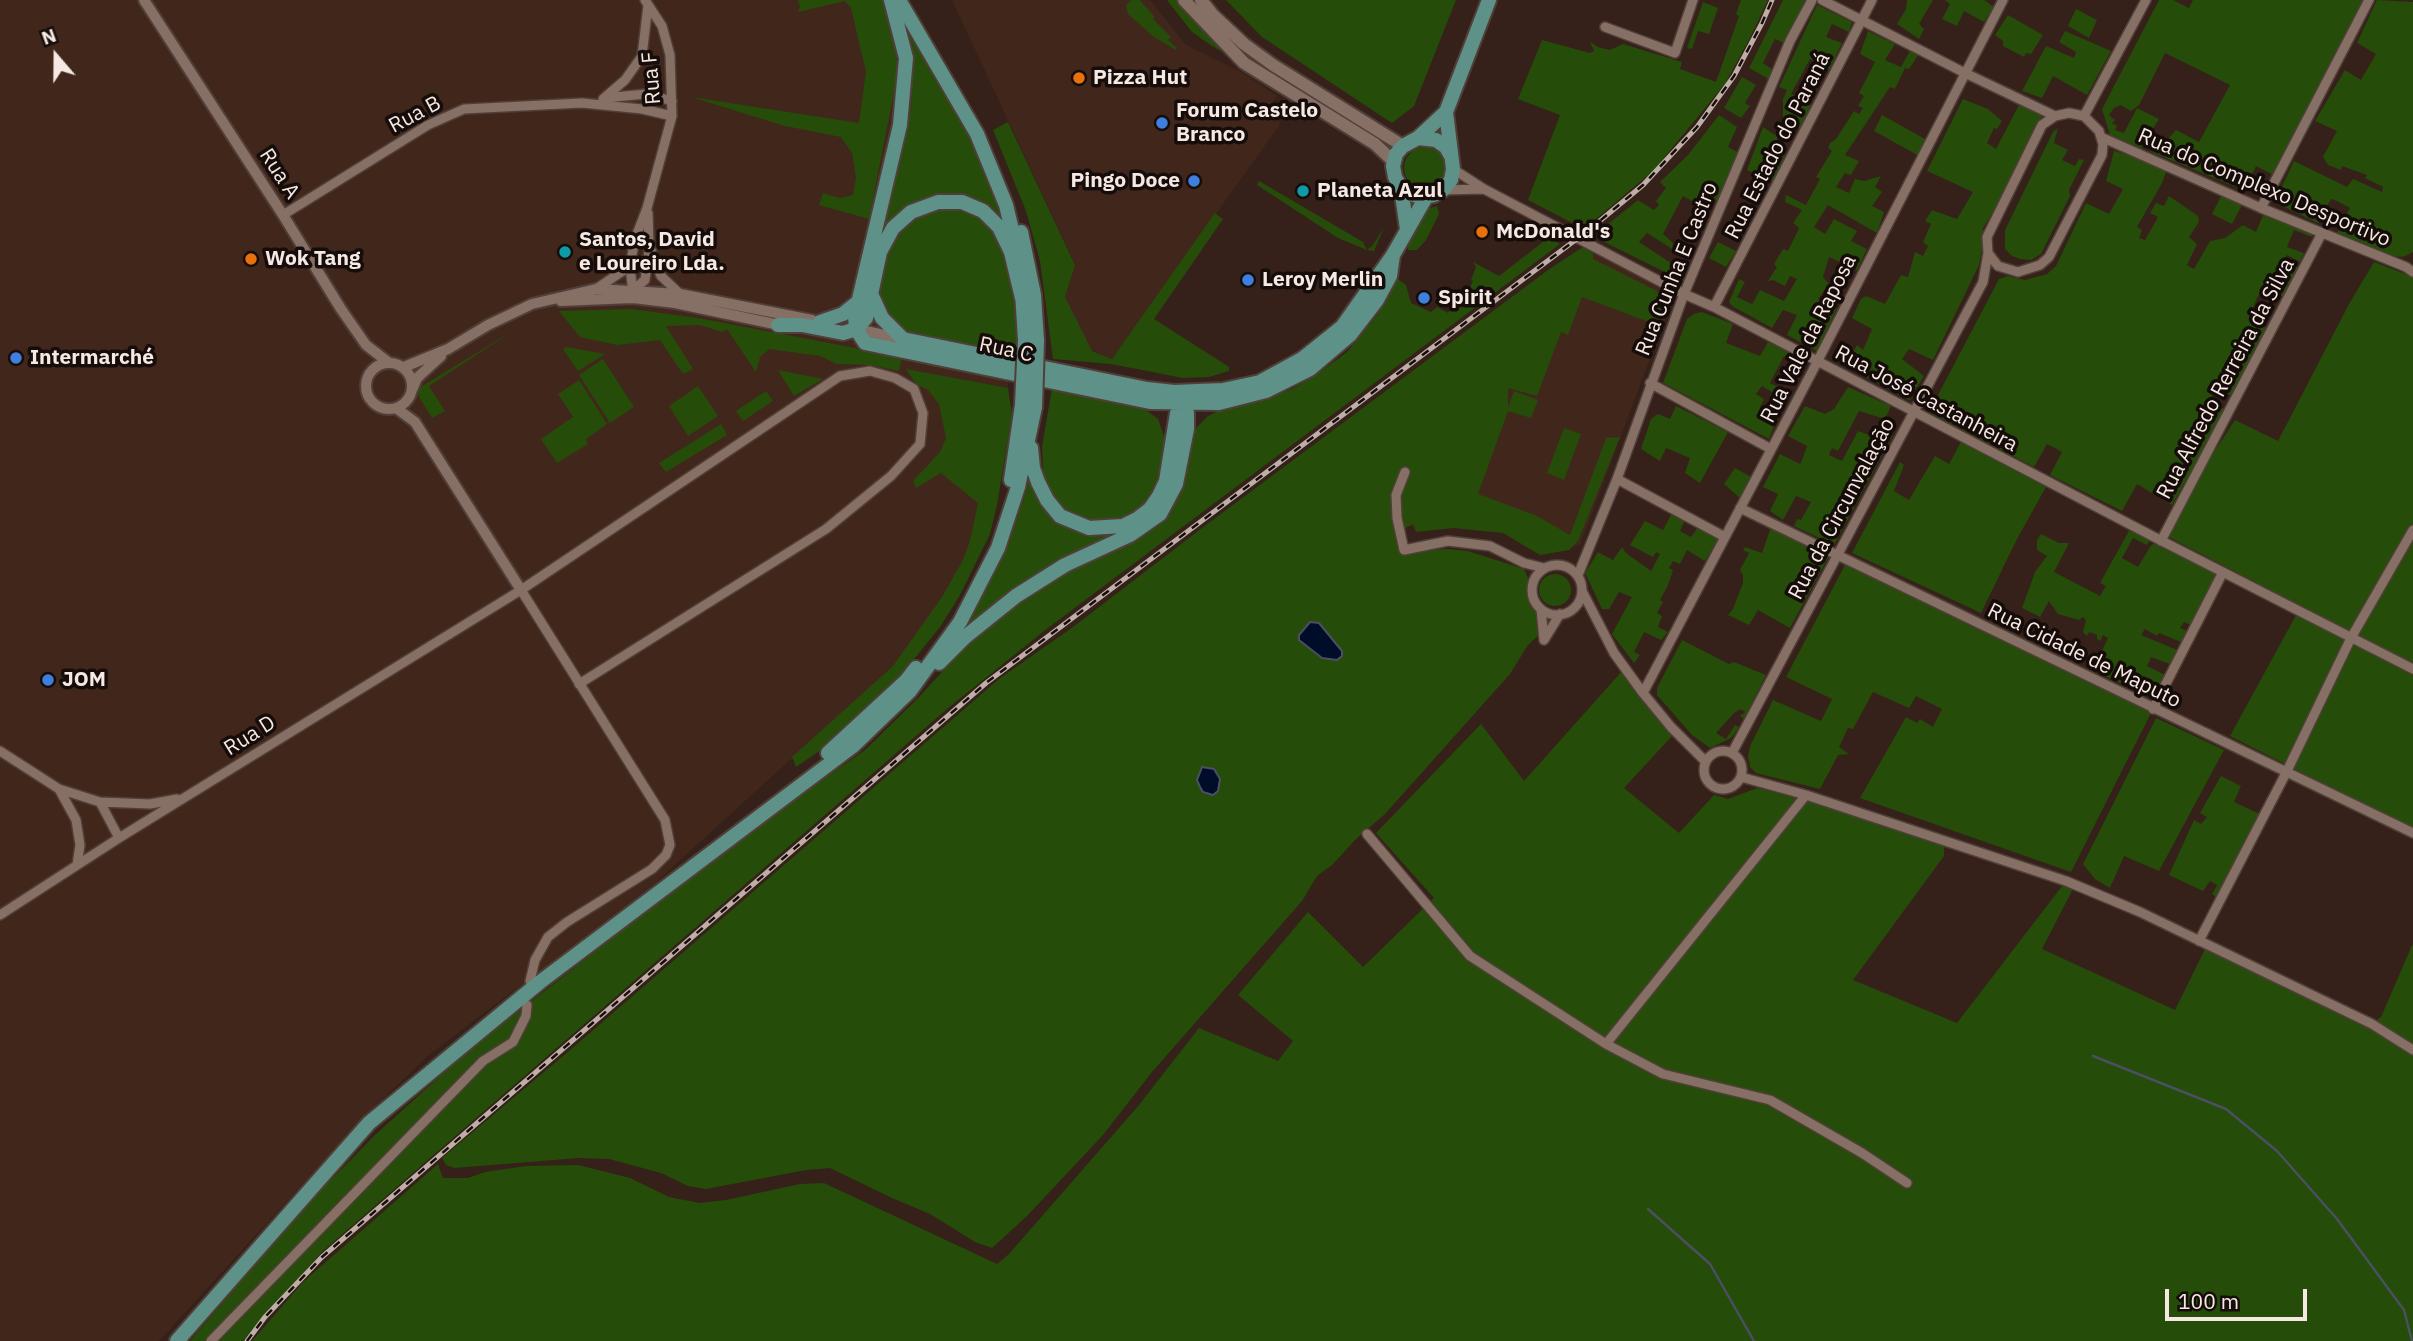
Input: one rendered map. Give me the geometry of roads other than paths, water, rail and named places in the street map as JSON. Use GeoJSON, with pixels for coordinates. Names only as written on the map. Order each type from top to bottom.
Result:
{"type":"FeatureCollection","features":[{"type":"Feature","properties":{"kind":"main road"},"geometry":{"type":"LineString","coordinates":[[778,325],[802,325],[843,333],[856,329],[866,318],[865,299],[900,125],[906,58],[891,0]]}},
{"type":"Feature","properties":{"kind":"main road"},"geometry":{"type":"LineString","coordinates":[[899,0],[977,134],[1002,194],[1017,254],[1022,298]]}},
{"type":"Feature","properties":{"kind":"main road"},"geometry":{"type":"LineString","coordinates":[[668,884],[846,738],[906,681],[953,619],[991,546],[1010,488],[1028,406],[1032,283],[1026,249],[1012,201],[984,131],[910,0]]}},
{"type":"Feature","properties":{"kind":"main road"},"geometry":{"type":"LineString","coordinates":[[1184,0],[1244,63],[1375,144],[1394,162]]}},
{"type":"Feature","properties":{"kind":"main road"},"geometry":{"type":"LineString","coordinates":[[1201,0],[1244,44],[1402,146]]}},
{"type":"Feature","properties":{"kind":"main road"},"geometry":{"type":"LineString","coordinates":[[1407,229],[1394,162],[1402,146],[1418,138],[1446,112],[1489,0]]}},
{"type":"Feature","properties":{"kind":"main road"},"geometry":{"type":"LineString","coordinates":[[1401,188],[1411,194],[1426,197],[1443,190],[1451,180],[1452,163],[1446,112]]}},
{"type":"Feature","properties":{"kind":"main road"},"geometry":{"type":"LineString","coordinates":[[1418,138],[1436,140],[1446,147],[1452,163]]}},
{"type":"Feature","properties":{"kind":"main road","name":"Rua C"},"geometry":{"type":"LineString","coordinates":[[865,342],[1150,402],[1225,394],[1260,382],[1302,359],[1342,327],[1393,255],[1426,197]]}},
{"type":"Feature","properties":{"kind":"main road"},"geometry":{"type":"LineString","coordinates":[[820,322],[843,314],[865,299],[880,252],[893,228],[911,212],[938,202],[962,202],[983,211],[999,227],[1010,252],[1031,341]]}},
{"type":"Feature","properties":{"kind":"main road","name":"Rua C"},"geometry":{"type":"LineString","coordinates":[[903,339],[1147,389],[1179,398],[1219,402],[1266,391],[1310,369],[1350,335],[1377,300],[1390,276],[1393,255]]}},
{"type":"Feature","properties":{"kind":"main road"},"geometry":{"type":"LineString","coordinates":[[865,299],[903,339]]}},
{"type":"Feature","properties":{"kind":"main road"},"geometry":{"type":"LineString","coordinates":[[856,329],[865,342]]}},
{"type":"Feature","properties":{"kind":"main road"},"geometry":{"type":"LineString","coordinates":[[1028,406],[1033,468],[1047,500],[1060,516],[1089,528],[1123,526],[1150,509],[1166,481],[1187,413],[1179,398]]}},
{"type":"Feature","properties":{"kind":"main road"},"geometry":{"type":"LineString","coordinates":[[1150,402],[1181,431]]}},
{"type":"Feature","properties":{"kind":"main road"},"geometry":{"type":"LineString","coordinates":[[177,1341],[369,1123],[540,982],[853,746],[965,637],[1016,596],[1065,565],[1130,536],[1160,514],[1176,484],[1181,431],[1219,402]]}},
{"type":"Feature","properties":{"kind":"main road"},"geometry":{"type":"LineString","coordinates":[[911,691],[960,622],[998,548],[1018,487],[1031,427]]}},
{"type":"Feature","properties":{"kind":"street","name":"Rua A"},"geometry":{"type":"LineString","coordinates":[[144,0],[366,345],[388,362]]}},
{"type":"Feature","properties":{"kind":"street"},"geometry":{"type":"LineString","coordinates":[[1605,27],[1675,53],[1693,0]]}},
{"type":"Feature","properties":{"kind":"street","name":"Rua Cunha E Castro"},"geometry":{"type":"LineString","coordinates":[[1577,575],[1617,479],[1684,294],[1790,41],[1812,0]]}},
{"type":"Feature","properties":{"kind":"street"},"geometry":{"type":"LineString","coordinates":[[1822,0],[1965,74],[2055,116],[2069,113],[2084,116],[2099,131],[2102,155],[2049,257],[2040,265],[2018,272],[2002,269],[1987,253]]}},
{"type":"Feature","properties":{"kind":"street","name":"Rua Estado do Paraná"},"geometry":{"type":"LineString","coordinates":[[1714,307],[1872,0]]}},
{"type":"Feature","properties":{"kind":"street","name":"Rua Vale da Raposa"},"geometry":{"type":"LineString","coordinates":[[1643,693],[2003,0]]}},
{"type":"Feature","properties":{"kind":"street"},"geometry":{"type":"LineString","coordinates":[[2084,116],[2146,0]]}},
{"type":"Feature","properties":{"kind":"street"},"geometry":{"type":"LineString","coordinates":[[2261,208],[2369,0]]}},
{"type":"Feature","properties":{"kind":"street"},"geometry":{"type":"LineString","coordinates":[[603,99],[625,80],[642,56],[647,2]]}},
{"type":"Feature","properties":{"kind":"street","name":"Rua F"},"geometry":{"type":"LineString","coordinates":[[647,2],[662,26],[670,55],[673,116],[648,208]]}},
{"type":"Feature","properties":{"kind":"street","name":"Rua B"},"geometry":{"type":"LineString","coordinates":[[283,215],[428,125],[464,109],[582,103],[646,94],[672,101]]}},
{"type":"Feature","properties":{"kind":"street","name":"Rua B"},"geometry":{"type":"LineString","coordinates":[[582,103],[642,109],[673,116]]}},
{"type":"Feature","properties":{"kind":"street","name":"Rua da Circunvalação"},"geometry":{"type":"LineString","coordinates":[[1732,753],[1983,282],[1987,237],[2042,125],[2055,116]]}},
{"type":"Feature","properties":{"kind":"street","name":"Rua do Complexo Desportivo"},"geometry":{"type":"LineString","coordinates":[[2101,137],[2413,272]]}},
{"type":"Feature","properties":{"kind":"street","name":"Rua José Castanheira"},"geometry":{"type":"LineString","coordinates":[[1452,163],[1484,189],[2413,669]]}},
{"type":"Feature","properties":{"kind":"street","name":"Rua José Castanheira"},"geometry":{"type":"LineString","coordinates":[[1443,190],[1484,189]]}},
{"type":"Feature","properties":{"kind":"street"},"geometry":{"type":"LineString","coordinates":[[633,294],[645,280],[649,244],[648,208]]}},
{"type":"Feature","properties":{"kind":"street"},"geometry":{"type":"LineString","coordinates":[[633,294],[629,266],[635,239],[648,208]]}},
{"type":"Feature","properties":{"kind":"street","name":"Rua Alfredo Rerreira da Silva"},"geometry":{"type":"LineString","coordinates":[[2161,541],[2322,233]]}},
{"type":"Feature","properties":{"kind":"street"},"geometry":{"type":"LineString","coordinates":[[649,244],[661,276],[680,294]]}},
{"type":"Feature","properties":{"kind":"street"},"geometry":{"type":"LineString","coordinates":[[596,289],[629,266]]}},
{"type":"Feature","properties":{"kind":"street","name":"Rua da Circunvalação"},"geometry":{"type":"LineString","coordinates":[[1983,282],[2002,269]]}},
{"type":"Feature","properties":{"kind":"street","name":"Rua C"},"geometry":{"type":"LineString","coordinates":[[545,302],[596,289],[633,294],[865,342]]}},
{"type":"Feature","properties":{"kind":"street","name":"Rua C"},"geometry":{"type":"LineString","coordinates":[[404,368],[448,349],[488,325],[532,304],[633,294],[680,294],[903,339]]}},
{"type":"Feature","properties":{"kind":"street"},"geometry":{"type":"LineString","coordinates":[[366,345],[371,371]]}},
{"type":"Feature","properties":{"kind":"street","name":"Rua C"},"geometry":{"type":"LineString","coordinates":[[412,392],[417,378],[448,349]]}},
{"type":"Feature","properties":{"kind":"street"},"geometry":{"type":"LineString","coordinates":[[412,392],[408,401],[396,408],[382,408],[369,398],[366,383],[371,371],[382,363],[388,362],[404,368],[412,377],[415,422]]}},
{"type":"Feature","properties":{"kind":"street","name":"Rua D"},"geometry":{"type":"LineString","coordinates":[[0,915],[119,838],[521,590],[840,376],[870,371],[914,389],[923,413],[920,444],[891,476],[826,529],[579,684]]}},
{"type":"Feature","properties":{"kind":"street"},"geometry":{"type":"LineString","coordinates":[[1650,383],[1771,449]]}},
{"type":"Feature","properties":{"kind":"street"},"geometry":{"type":"LineString","coordinates":[[396,408],[415,422],[665,820],[670,845],[666,855],[652,869],[567,922],[548,937],[535,960],[530,981]]}},
{"type":"Feature","properties":{"kind":"street"},"geometry":{"type":"LineString","coordinates":[[1405,472],[1396,495],[1397,518],[1404,550],[1448,541],[1490,546],[1524,563],[1544,568],[1584,555]]}},
{"type":"Feature","properties":{"kind":"street"},"geometry":{"type":"LineString","coordinates":[[1617,479],[1725,537]]}},
{"type":"Feature","properties":{"kind":"street","name":"Rua Cidade de Maputo"},"geometry":{"type":"LineString","coordinates":[[1740,509],[2413,833]]}},
{"type":"Feature","properties":{"kind":"street"},"geometry":{"type":"LineString","coordinates":[[2199,941],[2286,773],[2351,638],[2413,530]]}},
{"type":"Feature","properties":{"kind":"street"},"geometry":{"type":"LineString","coordinates":[[1524,563],[1533,595],[1541,609],[1544,640],[1560,614]]}},
{"type":"Feature","properties":{"kind":"street"},"geometry":{"type":"LineString","coordinates":[[1559,565],[1573,570],[1577,575],[1582,591],[1614,653],[1643,693],[1671,727],[1706,762]]}},
{"type":"Feature","properties":{"kind":"street"},"geometry":{"type":"LineString","coordinates":[[1532,587],[1534,579],[1544,568]]}},
{"type":"Feature","properties":{"kind":"street"},"geometry":{"type":"LineString","coordinates":[[2153,709],[2223,572]]}},
{"type":"Feature","properties":{"kind":"street"},"geometry":{"type":"LineString","coordinates":[[1576,606],[1582,591]]}},
{"type":"Feature","properties":{"kind":"street"},"geometry":{"type":"LineString","coordinates":[[1541,609],[1560,614],[1576,606],[1592,608]]}},
{"type":"Feature","properties":{"kind":"street"},"geometry":{"type":"LineString","coordinates":[[0,751],[59,789],[100,803],[150,804],[185,797]]}},
{"type":"Feature","properties":{"kind":"street"},"geometry":{"type":"LineString","coordinates":[[1714,753],[1732,753],[1742,766],[1741,777],[1734,787],[1721,790],[1715,788],[1704,774],[1706,762],[1714,753]]}},
{"type":"Feature","properties":{"kind":"street"},"geometry":{"type":"LineString","coordinates":[[1741,777],[1806,795],[2066,881],[2140,912],[2372,1024],[2413,1050]]}},
{"type":"Feature","properties":{"kind":"street"},"geometry":{"type":"LineString","coordinates":[[59,789],[76,820],[79,845],[77,865]]}},
{"type":"Feature","properties":{"kind":"street"},"geometry":{"type":"LineString","coordinates":[[1606,1044],[1806,795]]}},
{"type":"Feature","properties":{"kind":"street"},"geometry":{"type":"LineString","coordinates":[[100,803],[119,838]]}},
{"type":"Feature","properties":{"kind":"street"},"geometry":{"type":"LineString","coordinates":[[1367,834],[1470,956],[1606,1044],[1663,1074],[1770,1100],[1862,1153],[1907,1183]]}},
{"type":"Feature","properties":{"kind":"street"},"geometry":{"type":"LineString","coordinates":[[211,1341],[483,1061],[513,1042],[526,1016],[527,1005]]}},
{"type":"Feature","properties":{"kind":"water"},"geometry":{"type":"Polygon","coordinates":[[[1310,622],[1319,623],[1342,651],[1342,656],[1337,660],[1322,658],[1299,640],[1299,635],[1310,622]]]}},
{"type":"Feature","properties":{"kind":"water"},"geometry":{"type":"Polygon","coordinates":[[[1202,767],[1214,769],[1220,779],[1218,791],[1213,795],[1203,792],[1197,780],[1202,767]]]}},
{"type":"Feature","properties":{"kind":"waterway"},"geometry":{"type":"LineString","coordinates":[[2093,1056],[2226,1109],[2277,1151],[2337,1219],[2404,1310],[2412,1341]]}},
{"type":"Feature","properties":{"kind":"waterway"},"geometry":{"type":"LineString","coordinates":[[1648,1209],[1710,1264],[1754,1341]]}},
{"type":"Feature","properties":{"kind":"railway"},"geometry":{"type":"LineString","coordinates":[[247,1341],[265,1317],[322,1257],[986,683],[1590,229],[1643,185],[1697,127],[1734,76],[1772,0]]}},
{"type":"Feature","properties":{"kind":"place","name":"Pizza Hut"},"geometry":{"type":"Point","coordinates":[1079,78]}},
{"type":"Feature","properties":{"kind":"place","name":"Forum Castelo Branco"},"geometry":{"type":"Point","coordinates":[1162,123]}},
{"type":"Feature","properties":{"kind":"place","name":"Pingo Doce"},"geometry":{"type":"Point","coordinates":[1194,181]}},
{"type":"Feature","properties":{"kind":"place","name":"Planeta Azul"},"geometry":{"type":"Point","coordinates":[1303,191]}},
{"type":"Feature","properties":{"kind":"place","name":"McDonald's"},"geometry":{"type":"Point","coordinates":[1482,232]}},
{"type":"Feature","properties":{"kind":"place","name":"Santos, David e Loureiro Lda."},"geometry":{"type":"Point","coordinates":[565,252]}},
{"type":"Feature","properties":{"kind":"place","name":"Wok Tang"},"geometry":{"type":"Point","coordinates":[251,259]}},
{"type":"Feature","properties":{"kind":"place","name":"Leroy Merlin"},"geometry":{"type":"Point","coordinates":[1248,280]}},
{"type":"Feature","properties":{"kind":"place","name":"Spirit"},"geometry":{"type":"Point","coordinates":[1424,298]}},
{"type":"Feature","properties":{"kind":"place","name":"Intermarché"},"geometry":{"type":"Point","coordinates":[16,358]}},
{"type":"Feature","properties":{"kind":"place","name":"JOM"},"geometry":{"type":"Point","coordinates":[48,680]}}]}
